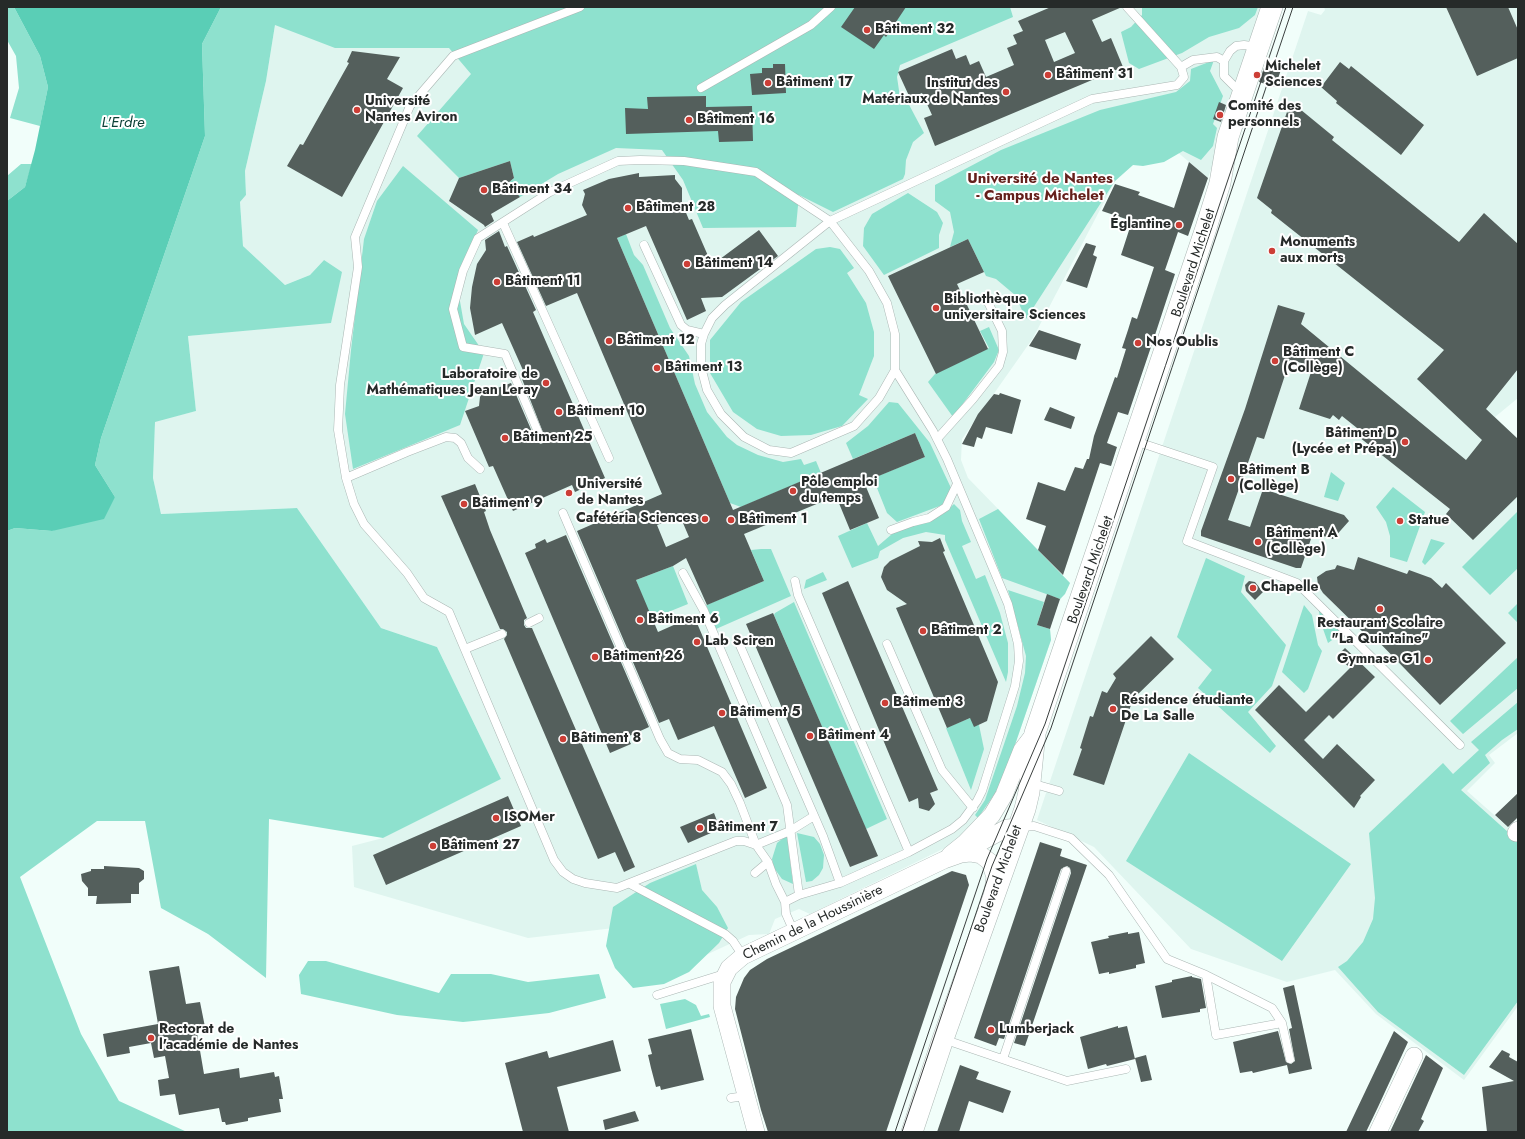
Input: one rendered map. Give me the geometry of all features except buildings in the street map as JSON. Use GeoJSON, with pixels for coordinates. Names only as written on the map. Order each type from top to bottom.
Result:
{"type":"FeatureCollection","features":[{"type":"Feature","properties":{"kind":"street","name":"Boulevard Michelet"},"geometry":{"type":"LineString","coordinates":[[912,1132],[992,897],[1001,879],[1019,827],[1030,783],[1035,733],[1217,191],[1228,137],[1272,7]]}},
{"type":"Feature","properties":{"kind":"street","name":"Chemin de la Houssinière"},"geometry":{"type":"LineString","coordinates":[[944,860],[965,843],[992,815],[1004,795],[1022,750],[1035,733]]}},
{"type":"Feature","properties":{"kind":"street","name":"Chemin de la Houssinière"},"geometry":{"type":"LineString","coordinates":[[961,854],[1007,828],[1019,827]]}},
{"type":"Feature","properties":{"kind":"street","name":"Chemin de la Houssinière"},"geometry":{"type":"LineString","coordinates":[[724,974],[743,956],[944,860],[961,854],[970,852],[981,855],[990,862],[995,877],[992,897]]}},
{"type":"Feature","properties":{"kind":"street"},"geometry":{"type":"LineString","coordinates":[[724,974],[721,987],[721,998],[732,1028],[738,1097],[756,1132]]}},
{"type":"Feature","properties":{"kind":"street"},"geometry":{"type":"LineString","coordinates":[[1378,1132],[1414,1056]]}},
{"type":"Feature","properties":{"kind":"lane"},"geometry":{"type":"LineString","coordinates":[[580,7],[453,56],[410,106],[355,236],[358,267],[340,385],[338,430],[346,478],[354,504],[364,524],[407,573],[424,598],[450,612],[558,867],[573,879],[597,886],[617,888],[736,841],[744,840],[756,845],[790,831],[814,816]]}},
{"type":"Feature","properties":{"kind":"lane"},"geometry":{"type":"LineString","coordinates":[[701,88],[811,25],[831,7]]}},
{"type":"Feature","properties":{"kind":"lane"},"geometry":{"type":"LineString","coordinates":[[541,439],[505,354],[463,347],[454,309],[463,272],[478,238],[550,192],[618,161],[640,160],[684,162],[756,172],[830,221],[869,271],[887,303],[895,334],[895,370],[880,398],[854,426],[810,444],[797,452],[784,453],[769,450],[744,437],[730,424],[715,406],[707,390],[701,367],[701,344],[712,318],[725,305],[830,221],[1092,99],[1177,84],[1184,77],[1181,67],[1127,7]]}},
{"type":"Feature","properties":{"kind":"lane"},"geometry":{"type":"LineString","coordinates":[[1244,90],[1235,87],[1224,76],[1224,61],[1230,51],[1236,46],[1244,45],[1259,47]]}},
{"type":"Feature","properties":{"kind":"lane"},"geometry":{"type":"LineString","coordinates":[[1181,67],[1193,60],[1217,57],[1224,61]]}},
{"type":"Feature","properties":{"kind":"lane"},"geometry":{"type":"LineString","coordinates":[[503,223],[609,458]]}},
{"type":"Feature","properties":{"kind":"lane"},"geometry":{"type":"LineString","coordinates":[[644,245],[681,326],[687,330],[704,334]]}},
{"type":"Feature","properties":{"kind":"lane"},"geometry":{"type":"LineString","coordinates":[[937,438],[972,400],[999,366],[1003,352],[1002,331],[986,298]]}},
{"type":"Feature","properties":{"kind":"lane"},"geometry":{"type":"LineString","coordinates":[[785,902],[799,895],[840,883],[909,852],[952,829],[963,820],[973,808],[982,791],[1018,673],[1020,651],[1008,604],[937,438],[895,370]]}},
{"type":"Feature","properties":{"kind":"lane"},"geometry":{"type":"LineString","coordinates":[[346,478],[446,437],[455,438],[461,443],[468,458],[480,469]]}},
{"type":"Feature","properties":{"kind":"lane"},"geometry":{"type":"LineString","coordinates":[[1134,441],[1213,467],[1187,541],[1297,583],[1460,745]]}},
{"type":"Feature","properties":{"kind":"lane"},"geometry":{"type":"LineString","coordinates":[[891,530],[929,518],[946,507],[957,484]]}},
{"type":"Feature","properties":{"kind":"lane"},"geometry":{"type":"LineString","coordinates":[[563,513],[660,739],[668,753],[680,759],[698,760],[722,772],[731,784],[756,845],[768,862],[776,884],[785,902],[786,914],[794,932]]}},
{"type":"Feature","properties":{"kind":"lane"},"geometry":{"type":"LineString","coordinates":[[683,573],[704,611],[786,805],[799,895]]}},
{"type":"Feature","properties":{"kind":"lane"},"geometry":{"type":"LineString","coordinates":[[795,581],[798,595],[909,852]]}},
{"type":"Feature","properties":{"kind":"lane"},"geometry":{"type":"LineString","coordinates":[[529,623],[540,618]]}},
{"type":"Feature","properties":{"kind":"lane"},"geometry":{"type":"LineString","coordinates":[[465,649],[502,634]]}},
{"type":"Feature","properties":{"kind":"lane"},"geometry":{"type":"LineString","coordinates":[[738,641],[814,816],[840,883]]}},
{"type":"Feature","properties":{"kind":"lane"},"geometry":{"type":"LineString","coordinates":[[887,644],[942,770],[973,808]]}},
{"type":"Feature","properties":{"kind":"lane"},"geometry":{"type":"LineString","coordinates":[[1030,783],[1059,791]]}},
{"type":"Feature","properties":{"kind":"lane"},"geometry":{"type":"LineString","coordinates":[[1019,827],[1034,826],[1071,838],[1109,875],[1167,959],[1206,975],[1272,1008],[1282,1023],[1290,1059]]}},
{"type":"Feature","properties":{"kind":"lane"},"geometry":{"type":"LineString","coordinates":[[755,872],[768,862]]}},
{"type":"Feature","properties":{"kind":"lane"},"geometry":{"type":"LineString","coordinates":[[1003,1059],[1066,871]]}},
{"type":"Feature","properties":{"kind":"lane"},"geometry":{"type":"LineString","coordinates":[[630,884],[724,934],[733,941],[743,956]]}},
{"type":"Feature","properties":{"kind":"lane"},"geometry":{"type":"LineString","coordinates":[[657,996],[724,974]]}},
{"type":"Feature","properties":{"kind":"lane"},"geometry":{"type":"LineString","coordinates":[[1206,975],[1216,1035],[1282,1023]]}},
{"type":"Feature","properties":{"kind":"lane"},"geometry":{"type":"LineString","coordinates":[[943,1039],[1067,1081],[1126,1069]]}},
{"type":"Feature","properties":{"kind":"shaded area"},"geometry":{"type":"Polygon","coordinates":[[[7,7],[14,7],[40,56],[48,87],[40,126],[10,118],[19,88],[16,56],[7,40],[7,7]]]}},
{"type":"Feature","properties":{"kind":"shaded area"},"geometry":{"type":"Polygon","coordinates":[[[221,7],[1010,7],[1013,17],[900,65],[897,77],[901,104],[906,99],[924,133],[913,142],[906,160],[903,179],[833,212],[799,195],[796,227],[703,228],[683,180],[662,150],[616,148],[558,174],[520,197],[508,183],[514,178],[510,161],[459,178],[417,136],[471,74],[449,48],[335,48],[275,25],[266,81],[245,171],[246,195],[240,202],[243,246],[285,285],[310,275],[324,260],[342,272],[331,323],[188,336],[196,411],[155,422],[153,478],[161,514],[297,508],[381,628],[437,647],[501,779],[383,838],[269,819],[266,978],[208,934],[161,908],[145,821],[97,821],[20,877],[81,1034],[119,1101],[187,1132],[7,1132],[7,531],[15,528],[52,531],[115,497],[95,465],[101,438],[205,136],[202,44],[221,7]]]}},
{"type":"Feature","properties":{"kind":"shaded area","name":"Université de Nantes"},"geometry":{"type":"Polygon","coordinates":[[[280,7],[1265,7],[1208,178],[1162,139],[1115,181],[1033,338],[962,439],[961,460],[968,478],[1070,583],[1057,606],[1050,629],[1051,640],[1006,771],[988,806],[963,835],[949,846],[810,914],[799,909],[775,919],[769,934],[749,935],[708,954],[658,971],[614,928],[528,938],[354,887],[352,846],[383,838],[501,779],[437,647],[381,628],[297,508],[161,514],[153,478],[155,421],[196,411],[188,336],[331,322],[324,260],[310,275],[285,285],[243,246],[240,202],[246,195],[245,171],[266,81],[275,25],[280,7]]]}},
{"type":"Feature","properties":{"kind":"shaded area"},"geometry":{"type":"Polygon","coordinates":[[[1142,7],[1258,7],[1255,15],[1239,28],[1209,37],[1182,53],[1139,69],[1129,63],[1121,32],[1131,27],[1142,15],[1142,7]]]}},
{"type":"Feature","properties":{"kind":"shaded area"},"geometry":{"type":"Polygon","coordinates":[[[1324,7],[1518,7],[1518,398],[1495,417],[1518,439],[1518,733],[1489,755],[1495,763],[1467,791],[1518,836],[1518,1006],[1464,1080],[1376,1014],[1335,970],[1287,982],[1191,949],[1094,847],[1037,820],[1308,11],[1321,15],[1325,10],[1324,7]]]}},
{"type":"Feature","properties":{"kind":"shaded area"},"geometry":{"type":"Polygon","coordinates":[[[1214,60],[1210,71],[1223,96],[1213,124],[1217,128],[1213,146],[1201,160],[1183,151],[1164,162],[1143,166],[1133,165],[1115,181],[1026,319],[1015,295],[996,279],[986,276],[968,239],[950,247],[954,232],[950,212],[935,201],[935,185],[1001,150],[1100,110],[1176,92],[1190,81],[1191,69],[1214,60]]]}},
{"type":"Feature","properties":{"kind":"shaded area"},"geometry":{"type":"Polygon","coordinates":[[[21,164],[32,164],[25,187],[7,201],[7,176],[21,164]]]}},
{"type":"Feature","properties":{"kind":"shaded area"},"geometry":{"type":"Polygon","coordinates":[[[403,166],[478,230],[461,269],[458,290],[464,324],[484,353],[460,425],[353,469],[345,414],[364,239],[377,201],[403,166]]]}},
{"type":"Feature","properties":{"kind":"shaded area"},"geometry":{"type":"Polygon","coordinates":[[[908,193],[937,212],[943,223],[939,235],[939,248],[884,275],[863,246],[864,228],[872,214],[908,193]]]}},
{"type":"Feature","properties":{"kind":"shaded area"},"geometry":{"type":"Polygon","coordinates":[[[626,234],[634,255],[643,265],[670,328],[689,356],[695,384],[707,412],[727,437],[737,445],[758,455],[783,462],[801,459],[804,465],[816,461],[821,473],[741,507],[730,503],[617,238],[626,234]]]}},
{"type":"Feature","properties":{"kind":"shaded area"},"geometry":{"type":"Polygon","coordinates":[[[830,247],[840,249],[854,268],[847,273],[866,303],[874,332],[874,356],[859,395],[868,399],[842,426],[811,435],[781,436],[757,429],[733,412],[710,373],[710,340],[741,302],[816,249],[830,247]]]}},
{"type":"Feature","properties":{"kind":"shaded area"},"geometry":{"type":"Polygon","coordinates":[[[989,327],[999,350],[994,362],[953,417],[928,382],[935,374],[989,348],[980,331],[989,327]]]}},
{"type":"Feature","properties":{"kind":"shaded area"},"geometry":{"type":"Polygon","coordinates":[[[889,402],[898,403],[930,443],[951,488],[945,504],[897,522],[887,513],[873,478],[925,457],[915,433],[853,459],[846,443],[868,426],[889,402]]]}},
{"type":"Feature","properties":{"kind":"shaded area"},"geometry":{"type":"Polygon","coordinates":[[[1331,472],[1345,483],[1338,501],[1324,497],[1331,472]]]}},
{"type":"Feature","properties":{"kind":"shaded area"},"geometry":{"type":"Polygon","coordinates":[[[1393,487],[1425,512],[1407,562],[1390,557],[1390,536],[1386,522],[1376,507],[1393,487]]]}},
{"type":"Feature","properties":{"kind":"shaded area"},"geometry":{"type":"Polygon","coordinates":[[[954,504],[960,510],[962,521],[971,542],[962,546],[976,579],[985,575],[1000,613],[1008,643],[1008,672],[1006,682],[945,540],[945,535],[926,532],[903,538],[880,551],[878,558],[852,568],[838,536],[867,523],[878,546],[892,534],[909,525],[931,520],[943,514],[954,504]]]}},
{"type":"Feature","properties":{"kind":"shaded area"},"geometry":{"type":"Polygon","coordinates":[[[998,509],[1070,583],[1065,594],[1060,599],[1002,578],[979,519],[998,509]]]}},
{"type":"Feature","properties":{"kind":"shaded area"},"geometry":{"type":"Polygon","coordinates":[[[1518,511],[1518,568],[1490,595],[1462,567],[1518,511]]]}},
{"type":"Feature","properties":{"kind":"shaded area"},"geometry":{"type":"Polygon","coordinates":[[[1431,539],[1445,543],[1425,565],[1422,562],[1431,539]]]}},
{"type":"Feature","properties":{"kind":"shaded area"},"geometry":{"type":"Polygon","coordinates":[[[771,549],[791,596],[716,629],[706,605],[764,581],[751,550],[771,549]]]}},
{"type":"Feature","properties":{"kind":"shaded area"},"geometry":{"type":"Polygon","coordinates":[[[1206,558],[1245,576],[1241,592],[1286,645],[1272,686],[1248,712],[1276,746],[1270,753],[1198,688],[1212,670],[1177,637],[1206,558]]]}},
{"type":"Feature","properties":{"kind":"shaded area"},"geometry":{"type":"Polygon","coordinates":[[[673,566],[688,604],[651,619],[636,580],[673,566]]]}},
{"type":"Feature","properties":{"kind":"shaded area"},"geometry":{"type":"Polygon","coordinates":[[[823,572],[827,580],[804,589],[806,580],[823,572]]]}},
{"type":"Feature","properties":{"kind":"shaded area"},"geometry":{"type":"Polygon","coordinates":[[[1008,590],[1044,602],[1037,625],[1050,629],[1051,640],[1006,771],[998,789],[978,818],[975,815],[985,800],[1017,706],[1025,673],[1026,656],[1008,590]]]}},
{"type":"Feature","properties":{"kind":"shaded area"},"geometry":{"type":"Polygon","coordinates":[[[794,602],[887,819],[866,829],[774,615],[794,602]]]}},
{"type":"Feature","properties":{"kind":"shaded area"},"geometry":{"type":"Polygon","coordinates":[[[1518,603],[1518,623],[1508,613],[1518,603]]]}},
{"type":"Feature","properties":{"kind":"shaded area"},"geometry":{"type":"Polygon","coordinates":[[[1304,605],[1312,615],[1318,645],[1322,651],[1308,689],[1304,693],[1282,672],[1304,605]]]}},
{"type":"Feature","properties":{"kind":"shaded area"},"geometry":{"type":"Polygon","coordinates":[[[1318,607],[1342,633],[1328,643],[1322,626],[1318,607]]]}},
{"type":"Feature","properties":{"kind":"shaded area"},"geometry":{"type":"Polygon","coordinates":[[[1518,657],[1518,688],[1463,734],[1450,721],[1518,657]]]}},
{"type":"Feature","properties":{"kind":"shaded area"},"geometry":{"type":"Polygon","coordinates":[[[1518,702],[1518,729],[1502,740],[1485,755],[1490,763],[1461,790],[1518,841],[1518,1001],[1464,1075],[1378,1012],[1338,967],[1347,961],[1363,942],[1373,919],[1375,898],[1369,833],[1443,763],[1453,774],[1479,750],[1471,742],[1518,702]]]}},
{"type":"Feature","properties":{"kind":"shaded area"},"geometry":{"type":"Polygon","coordinates":[[[970,718],[979,725],[984,749],[971,790],[946,728],[970,718]]]}},
{"type":"Feature","properties":{"kind":"shaded area"},"geometry":{"type":"Polygon","coordinates":[[[1189,753],[1351,864],[1282,961],[1126,861],[1189,753]]]}},
{"type":"Feature","properties":{"kind":"shaded area"},"geometry":{"type":"Polygon","coordinates":[[[797,833],[814,837],[820,844],[824,855],[823,868],[819,875],[812,881],[806,882],[797,833]]]}},
{"type":"Feature","properties":{"kind":"shaded area"},"geometry":{"type":"Polygon","coordinates":[[[787,835],[793,884],[782,879],[774,868],[772,859],[777,843],[787,835]]]}},
{"type":"Feature","properties":{"kind":"shaded area"},"geometry":{"type":"Polygon","coordinates":[[[696,864],[702,890],[717,907],[728,928],[719,943],[689,972],[664,984],[633,988],[615,968],[606,946],[613,907],[650,883],[696,864]]]}},
{"type":"Feature","properties":{"kind":"shaded area"},"geometry":{"type":"Polygon","coordinates":[[[308,961],[326,961],[439,993],[451,974],[491,974],[528,982],[599,974],[606,998],[549,1013],[463,1022],[397,1015],[301,994],[299,975],[308,961]]]}},
{"type":"Feature","properties":{"kind":"shaded area"},"geometry":{"type":"Polygon","coordinates":[[[685,999],[696,1005],[701,1016],[709,1014],[710,1017],[666,1029],[660,1004],[685,999]]]}},
{"type":"Feature","properties":{"kind":"water","name":"L'Erdre"},"geometry":{"type":"Polygon","coordinates":[[[14,7],[221,7],[202,44],[205,136],[101,438],[95,465],[115,497],[104,519],[52,531],[15,528],[7,531],[7,201],[25,187],[35,150],[48,87],[40,56],[14,7]]]}},
{"type":"Feature","properties":{"kind":"tram line"},"geometry":{"type":"LineString","coordinates":[[895,1132],[987,859],[1045,724],[1286,7]]}},
{"type":"Feature","properties":{"kind":"tram line"},"geometry":{"type":"LineString","coordinates":[[902,1132],[992,866],[1051,728],[1293,7]]}},
{"type":"Feature","properties":{"kind":"place","name":"Bâtiment 32"},"geometry":{"type":"Point","coordinates":[867,30]}},
{"type":"Feature","properties":{"kind":"place","name":"Bâtiment 31"},"geometry":{"type":"Point","coordinates":[1048,75]}},
{"type":"Feature","properties":{"kind":"place","name":"Michelet Sciences"},"geometry":{"type":"Point","coordinates":[1257,75]}},
{"type":"Feature","properties":{"kind":"place","name":"Bâtiment 17"},"geometry":{"type":"Point","coordinates":[768,83]}},
{"type":"Feature","properties":{"kind":"place","name":"Institut des Matériaux de Nantes"},"geometry":{"type":"Point","coordinates":[1006,92]}},
{"type":"Feature","properties":{"kind":"place","name":"Université Nantes Aviron"},"geometry":{"type":"Point","coordinates":[357,110]}},
{"type":"Feature","properties":{"kind":"place","name":"Comité des personnels"},"geometry":{"type":"Point","coordinates":[1220,115]}},
{"type":"Feature","properties":{"kind":"place","name":"Bâtiment 16"},"geometry":{"type":"Point","coordinates":[689,120]}},
{"type":"Feature","properties":{"kind":"place","name":"Bâtiment 34"},"geometry":{"type":"Point","coordinates":[484,190]}},
{"type":"Feature","properties":{"kind":"place","name":"Bâtiment 28"},"geometry":{"type":"Point","coordinates":[628,208]}},
{"type":"Feature","properties":{"kind":"place","name":"Églantine"},"geometry":{"type":"Point","coordinates":[1179,225]}},
{"type":"Feature","properties":{"kind":"place","name":"Monuments aux morts"},"geometry":{"type":"Point","coordinates":[1272,251]}},
{"type":"Feature","properties":{"kind":"place","name":"Bâtiment 14"},"geometry":{"type":"Point","coordinates":[687,264]}},
{"type":"Feature","properties":{"kind":"place","name":"Bâtiment 11"},"geometry":{"type":"Point","coordinates":[497,282]}},
{"type":"Feature","properties":{"kind":"place","name":"Bibliothèque universitaire Sciences"},"geometry":{"type":"Point","coordinates":[936,308]}},
{"type":"Feature","properties":{"kind":"place","name":"Bâtiment 12"},"geometry":{"type":"Point","coordinates":[609,341]}},
{"type":"Feature","properties":{"kind":"place","name":"Nos Oublis"},"geometry":{"type":"Point","coordinates":[1138,343]}},
{"type":"Feature","properties":{"kind":"place","name":"Bâtiment C (Collège)"},"geometry":{"type":"Point","coordinates":[1275,361]}},
{"type":"Feature","properties":{"kind":"place","name":"Bâtiment 13"},"geometry":{"type":"Point","coordinates":[657,368]}},
{"type":"Feature","properties":{"kind":"place","name":"Laboratoire de Mathématiques Jean Leray"},"geometry":{"type":"Point","coordinates":[546,383]}},
{"type":"Feature","properties":{"kind":"place","name":"Bâtiment 10"},"geometry":{"type":"Point","coordinates":[559,412]}},
{"type":"Feature","properties":{"kind":"place","name":"Bâtiment 25"},"geometry":{"type":"Point","coordinates":[505,438]}},
{"type":"Feature","properties":{"kind":"place","name":"Bâtiment D (Lycée et Prépa)"},"geometry":{"type":"Point","coordinates":[1405,442]}},
{"type":"Feature","properties":{"kind":"place","name":"Bâtiment B (Collège)"},"geometry":{"type":"Point","coordinates":[1231,479]}},
{"type":"Feature","properties":{"kind":"place","name":"Pôle emploi du temps"},"geometry":{"type":"Point","coordinates":[793,491]}},
{"type":"Feature","properties":{"kind":"place","name":"Université de Nantes"},"geometry":{"type":"Point","coordinates":[569,493]}},
{"type":"Feature","properties":{"kind":"place","name":"Bâtiment 9"},"geometry":{"type":"Point","coordinates":[464,504]}},
{"type":"Feature","properties":{"kind":"place","name":"Cafétéria Sciences"},"geometry":{"type":"Point","coordinates":[705,519]}},
{"type":"Feature","properties":{"kind":"place","name":"Bâtiment 1"},"geometry":{"type":"Point","coordinates":[731,520]}},
{"type":"Feature","properties":{"kind":"place","name":"Statue"},"geometry":{"type":"Point","coordinates":[1400,521]}},
{"type":"Feature","properties":{"kind":"place","name":"Bâtiment A (Collège)"},"geometry":{"type":"Point","coordinates":[1258,542]}},
{"type":"Feature","properties":{"kind":"place","name":"Chapelle"},"geometry":{"type":"Point","coordinates":[1253,588]}},
{"type":"Feature","properties":{"kind":"place","name":"Restaurant Scolaire \"La Quintaine\""},"geometry":{"type":"Point","coordinates":[1380,609]}},
{"type":"Feature","properties":{"kind":"place","name":"Bâtiment 6"},"geometry":{"type":"Point","coordinates":[640,620]}},
{"type":"Feature","properties":{"kind":"place","name":"Bâtiment 2"},"geometry":{"type":"Point","coordinates":[923,631]}},
{"type":"Feature","properties":{"kind":"place","name":"Lab Sciren"},"geometry":{"type":"Point","coordinates":[697,642]}},
{"type":"Feature","properties":{"kind":"place","name":"Bâtiment 26"},"geometry":{"type":"Point","coordinates":[595,657]}},
{"type":"Feature","properties":{"kind":"place","name":"Gymnase G1"},"geometry":{"type":"Point","coordinates":[1428,660]}},
{"type":"Feature","properties":{"kind":"place","name":"Bâtiment 3"},"geometry":{"type":"Point","coordinates":[885,703]}},
{"type":"Feature","properties":{"kind":"place","name":"Résidence étudiante De La Salle"},"geometry":{"type":"Point","coordinates":[1113,709]}},
{"type":"Feature","properties":{"kind":"place","name":"Bâtiment 5"},"geometry":{"type":"Point","coordinates":[722,713]}},
{"type":"Feature","properties":{"kind":"place","name":"Bâtiment 4"},"geometry":{"type":"Point","coordinates":[810,736]}},
{"type":"Feature","properties":{"kind":"place","name":"Bâtiment 8"},"geometry":{"type":"Point","coordinates":[563,739]}},
{"type":"Feature","properties":{"kind":"place","name":"ISOMer"},"geometry":{"type":"Point","coordinates":[496,818]}},
{"type":"Feature","properties":{"kind":"place","name":"Bâtiment 7"},"geometry":{"type":"Point","coordinates":[700,828]}},
{"type":"Feature","properties":{"kind":"place","name":"Bâtiment 27"},"geometry":{"type":"Point","coordinates":[433,846]}},
{"type":"Feature","properties":{"kind":"place","name":"Lumberjack"},"geometry":{"type":"Point","coordinates":[991,1030]}},
{"type":"Feature","properties":{"kind":"place","name":"Rectorat de l'académie de Nantes"},"geometry":{"type":"Point","coordinates":[151,1038]}},
{"type":"Feature","properties":{"kind":"district","name":"Université de Nantes - Campus Michelet"},"geometry":{"type":"Point","coordinates":[1040,188]}}]}
